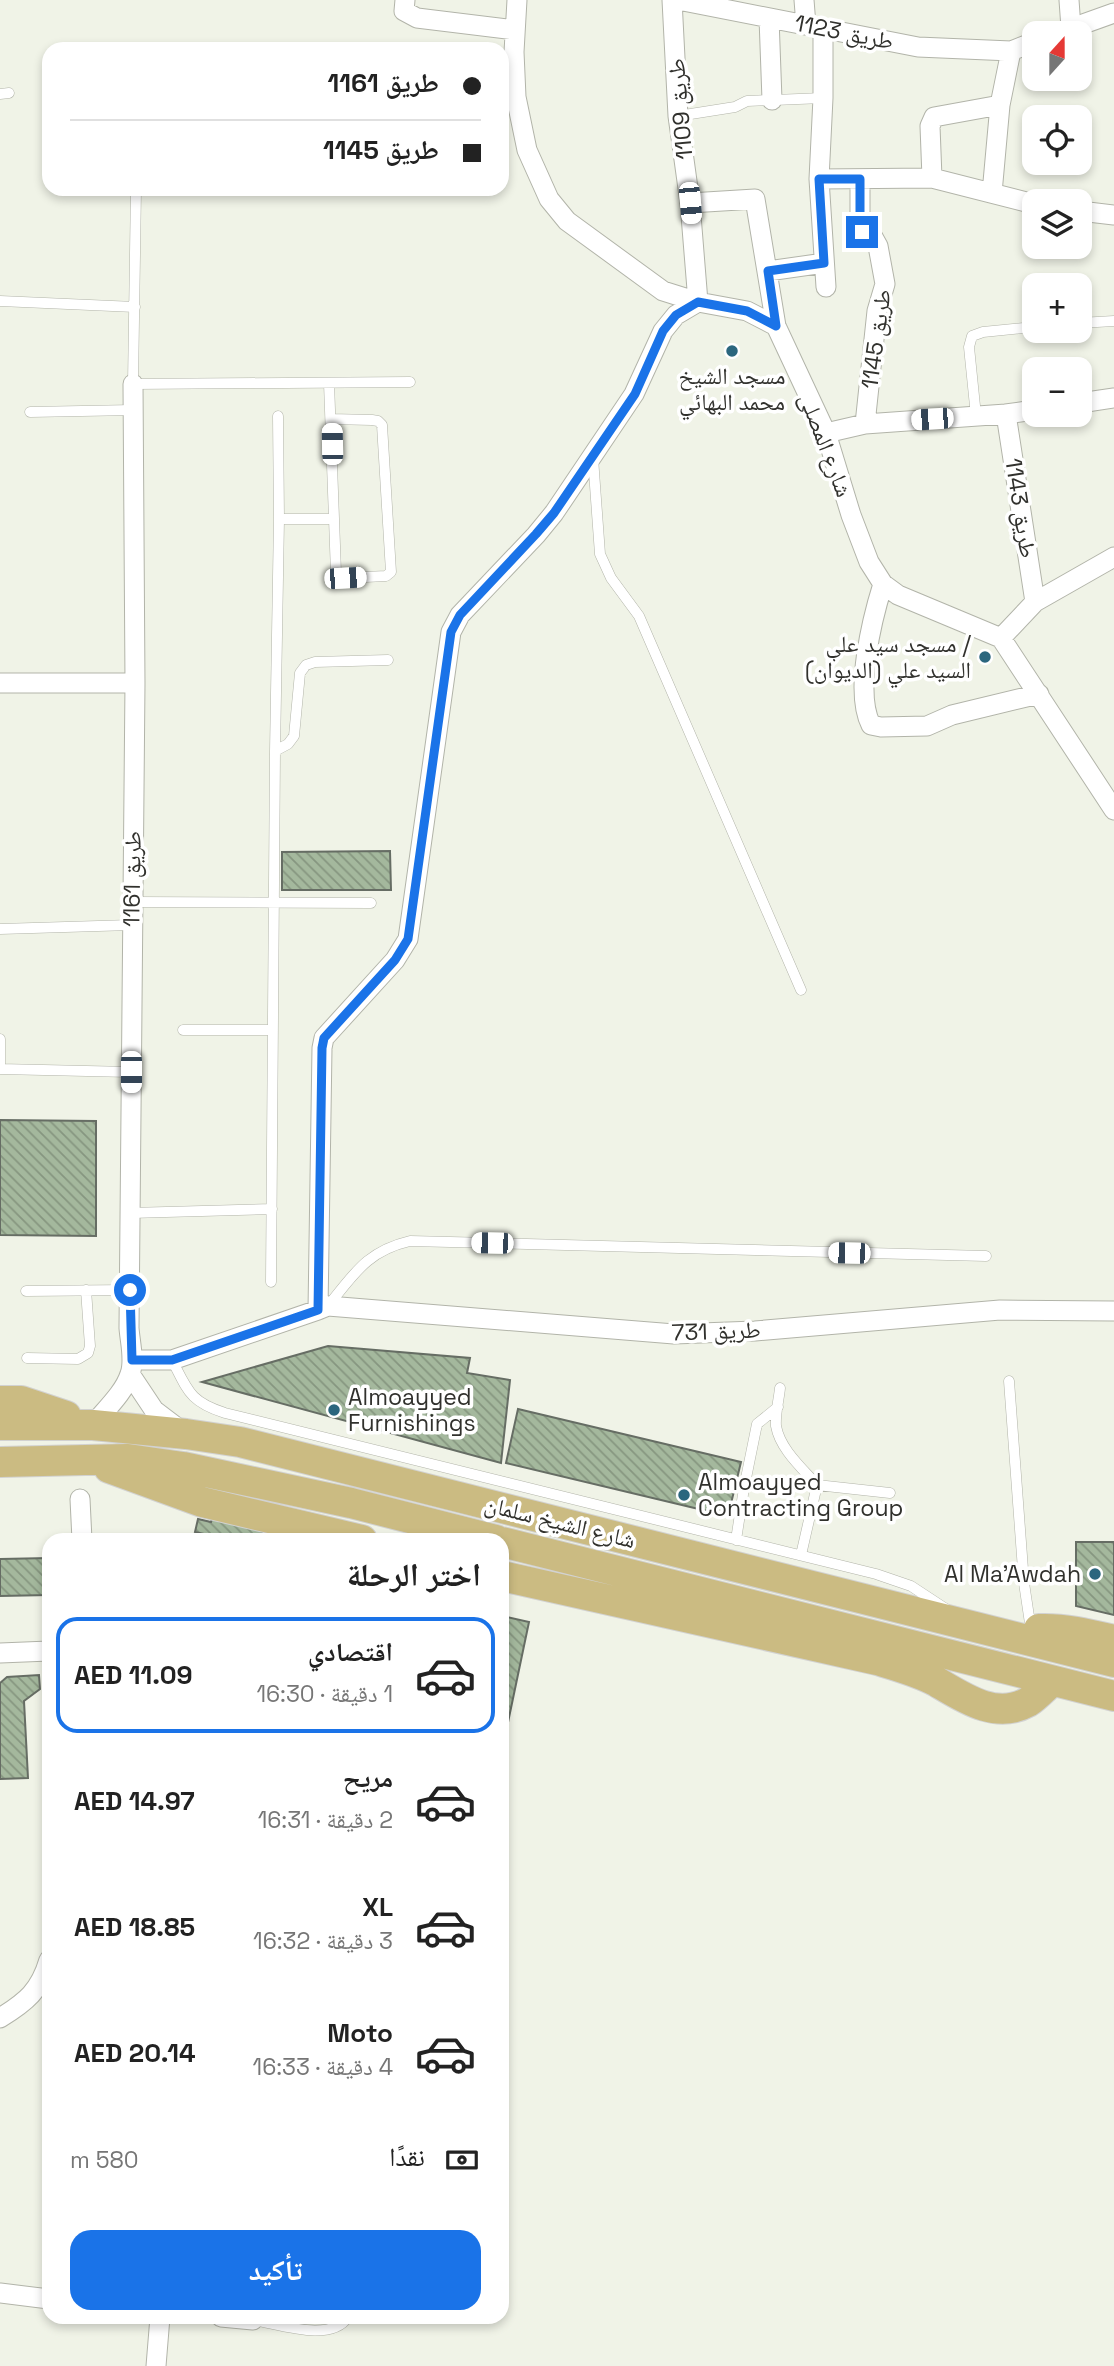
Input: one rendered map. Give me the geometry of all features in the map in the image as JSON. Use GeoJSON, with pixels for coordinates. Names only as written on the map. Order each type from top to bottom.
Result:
{"type":"FeatureCollection","features":[{"type":"Feature","properties":{"kind":"main road"},"geometry":{"type":"LineString","coordinates":[[0,1401],[21,1401],[93,1425]]}},
{"type":"Feature","properties":{"kind":"main road","name":"شارع الشيخ سلمان"},"geometry":{"type":"LineString","coordinates":[[0,1425],[93,1425],[186,1434],[240,1443],[959,1622],[1023,1633],[1114,1662]]}},
{"type":"Feature","properties":{"kind":"main road"},"geometry":{"type":"LineString","coordinates":[[86,1459],[202,1502],[326,1533]]}},
{"type":"Feature","properties":{"kind":"main road","name":"شارع الشيخ سلمان"},"geometry":{"type":"LineString","coordinates":[[0,1462],[128,1459],[183,1467],[351,1503],[469,1533]]}},
{"type":"Feature","properties":{"kind":"main road"},"geometry":{"type":"LineString","coordinates":[[0,1484],[34,1460]]}},
{"type":"Feature","properties":{"kind":"main road","name":"شارع الشيخ سلمان"},"geometry":{"type":"LineString","coordinates":[[509,1544],[1114,1696]]}},
{"type":"Feature","properties":{"kind":"main road"},"geometry":{"type":"LineString","coordinates":[[509,1578],[877,1660],[936,1681],[961,1698],[995,1709],[1014,1708],[1029,1702],[1052,1681]]}},
{"type":"Feature","properties":{"kind":"main road"},"geometry":{"type":"LineString","coordinates":[[1023,1633],[1056,1628],[1114,1640]]}},
{"type":"Feature","properties":{"kind":"street"},"geometry":{"type":"LineString","coordinates":[[405,0],[404,10],[417,18],[515,30]]}},
{"type":"Feature","properties":{"kind":"street"},"geometry":{"type":"LineString","coordinates":[[517,0],[516,97],[527,150],[549,200],[567,221],[663,291],[698,302],[747,311],[776,326]]}},
{"type":"Feature","properties":{"kind":"street","name":"طريق 1109"},"geometry":{"type":"LineString","coordinates":[[672,0],[678,116],[690,203],[698,302]]}},
{"type":"Feature","properties":{"kind":"street","name":"طريق 1123"},"geometry":{"type":"LineString","coordinates":[[678,0],[918,47],[1011,51],[1022,47]]}},
{"type":"Feature","properties":{"kind":"street"},"geometry":{"type":"LineString","coordinates":[[804,0],[814,27],[823,98],[819,179],[826,287]]}},
{"type":"Feature","properties":{"kind":"street"},"geometry":{"type":"LineString","coordinates":[[1066,21],[1069,0]]}},
{"type":"Feature","properties":{"kind":"street"},"geometry":{"type":"LineString","coordinates":[[1092,21],[1114,13]]}},
{"type":"Feature","properties":{"kind":"street"},"geometry":{"type":"LineString","coordinates":[[769,18],[772,100]]}},
{"type":"Feature","properties":{"kind":"street"},"geometry":{"type":"LineString","coordinates":[[992,193],[1000,105],[1011,51]]}},
{"type":"Feature","properties":{"kind":"street"},"geometry":{"type":"LineString","coordinates":[[932,178],[930,126],[934,117],[1000,105]]}},
{"type":"Feature","properties":{"kind":"street"},"geometry":{"type":"LineString","coordinates":[[819,179],[932,178],[1022,201]]}},
{"type":"Feature","properties":{"kind":"street","name":"طريق 1145"},"geometry":{"type":"LineString","coordinates":[[860,179],[860,229],[873,237],[878,246],[885,285],[877,310],[864,424]]}},
{"type":"Feature","properties":{"kind":"street","name":"شارع المصلى"},"geometry":{"type":"LineString","coordinates":[[690,203],[755,200],[776,326],[826,433],[869,562],[883,584]]}},
{"type":"Feature","properties":{"kind":"street"},"geometry":{"type":"LineString","coordinates":[[1092,212],[1114,215]]}},
{"type":"Feature","properties":{"kind":"street"},"geometry":{"type":"LineString","coordinates":[[768,271],[824,263]]}},
{"type":"Feature","properties":{"kind":"street"},"geometry":{"type":"LineString","coordinates":[[131,1367],[172,1360],[323,1308],[322,1048],[324,1038],[395,960],[408,939],[451,632],[460,615],[554,513],[635,394],[663,331],[676,315],[698,302]]}},
{"type":"Feature","properties":{"kind":"street","name":"طريق 1161"},"geometry":{"type":"LineString","coordinates":[[131,1367],[131,925],[135,683],[133,384]]}},
{"type":"Feature","properties":{"kind":"street"},"geometry":{"type":"LineString","coordinates":[[1092,401],[1114,398]]}},
{"type":"Feature","properties":{"kind":"street"},"geometry":{"type":"LineString","coordinates":[[826,433],[864,424],[1022,412]]}},
{"type":"Feature","properties":{"kind":"street","name":"طريق 1143"},"geometry":{"type":"LineString","coordinates":[[1006,414],[1035,602]]}},
{"type":"Feature","properties":{"kind":"street"},"geometry":{"type":"LineString","coordinates":[[1001,638],[1035,602],[1113,559]]}},
{"type":"Feature","properties":{"kind":"street"},"geometry":{"type":"LineString","coordinates":[[1040,694],[952,715],[928,726],[871,725],[866,714],[865,669],[873,617],[883,584],[898,595],[1001,638],[1040,694],[1114,810]]}},
{"type":"Feature","properties":{"kind":"street"},"geometry":{"type":"LineString","coordinates":[[0,683],[135,683]]}},
{"type":"Feature","properties":{"kind":"street","name":"طريق 731"},"geometry":{"type":"LineString","coordinates":[[323,1308],[674,1334],[755,1331],[1000,1310],[1114,1311]]}},
{"type":"Feature","properties":{"kind":"street"},"geometry":{"type":"LineString","coordinates":[[93,1425],[115,1399],[131,1367]]}},
{"type":"Feature","properties":{"kind":"street"},"geometry":{"type":"LineString","coordinates":[[131,1367],[154,1410],[186,1434]]}},
{"type":"Feature","properties":{"kind":"street"},"geometry":{"type":"LineString","coordinates":[[80,1499],[82,1533]]}},
{"type":"Feature","properties":{"kind":"street"},"geometry":{"type":"LineString","coordinates":[[0,1653],[42,1651]]}},
{"type":"Feature","properties":{"kind":"street"},"geometry":{"type":"LineString","coordinates":[[0,2018],[25,2003],[42,1977]]}},
{"type":"Feature","properties":{"kind":"street"},"geometry":{"type":"LineString","coordinates":[[0,2293],[42,2297]]}},
{"type":"Feature","properties":{"kind":"street"},"geometry":{"type":"LineString","coordinates":[[156,2366],[159,2324]]}},
{"type":"Feature","properties":{"kind":"lane"},"geometry":{"type":"LineString","coordinates":[[678,116],[735,107],[747,101],[823,98]]}},
{"type":"Feature","properties":{"kind":"lane"},"geometry":{"type":"LineString","coordinates":[[136,196],[133,384],[410,382]]}},
{"type":"Feature","properties":{"kind":"lane"},"geometry":{"type":"LineString","coordinates":[[0,301],[135,307]]}},
{"type":"Feature","properties":{"kind":"lane"},"geometry":{"type":"LineString","coordinates":[[1092,322],[1114,321]]}},
{"type":"Feature","properties":{"kind":"lane"},"geometry":{"type":"LineString","coordinates":[[976,416],[969,347],[972,336],[983,331],[1022,328]]}},
{"type":"Feature","properties":{"kind":"lane"},"geometry":{"type":"LineString","coordinates":[[329,383],[336,573],[345,578],[386,576],[391,572],[382,425],[372,420],[331,419]]}},
{"type":"Feature","properties":{"kind":"lane"},"geometry":{"type":"LineString","coordinates":[[30,412],[134,410]]}},
{"type":"Feature","properties":{"kind":"lane"},"geometry":{"type":"LineString","coordinates":[[271,1282],[278,416]]}},
{"type":"Feature","properties":{"kind":"lane"},"geometry":{"type":"LineString","coordinates":[[593,454],[600,554],[611,578],[639,616],[801,990]]}},
{"type":"Feature","properties":{"kind":"lane"},"geometry":{"type":"LineString","coordinates":[[279,519],[333,519]]}},
{"type":"Feature","properties":{"kind":"lane"},"geometry":{"type":"LineString","coordinates":[[275,751],[288,744],[294,736],[300,673],[306,665],[315,662],[387,660]]}},
{"type":"Feature","properties":{"kind":"lane"},"geometry":{"type":"LineString","coordinates":[[132,902],[371,903]]}},
{"type":"Feature","properties":{"kind":"lane"},"geometry":{"type":"LineString","coordinates":[[0,929],[131,925]]}},
{"type":"Feature","properties":{"kind":"lane"},"geometry":{"type":"LineString","coordinates":[[183,1030],[273,1030]]}},
{"type":"Feature","properties":{"kind":"lane"},"geometry":{"type":"LineString","coordinates":[[0,1039],[0,1069],[131,1072]]}},
{"type":"Feature","properties":{"kind":"lane"},"geometry":{"type":"LineString","coordinates":[[130,1213],[272,1209]]}},
{"type":"Feature","properties":{"kind":"lane"},"geometry":{"type":"LineString","coordinates":[[323,1308],[373,1255],[389,1246],[410,1241],[986,1256]]}},
{"type":"Feature","properties":{"kind":"lane"},"geometry":{"type":"LineString","coordinates":[[27,1358],[86,1357],[90,1346],[86,1290]]}},
{"type":"Feature","properties":{"kind":"lane"},"geometry":{"type":"LineString","coordinates":[[26,1291],[130,1290]]}},
{"type":"Feature","properties":{"kind":"lane"},"geometry":{"type":"LineString","coordinates":[[172,1360],[193,1397],[200,1404],[225,1413],[876,1574],[911,1586],[944,1607],[959,1622]]}},
{"type":"Feature","properties":{"kind":"lane"},"geometry":{"type":"LineString","coordinates":[[1009,1381],[1024,1583],[1023,1633]]}},
{"type":"Feature","properties":{"kind":"lane"},"geometry":{"type":"LineString","coordinates":[[780,1388],[776,1424],[780,1438],[817,1485],[890,1493]]}},
{"type":"Feature","properties":{"kind":"lane"},"geometry":{"type":"LineString","coordinates":[[736,1540],[757,1424],[778,1408]]}},
{"type":"Feature","properties":{"kind":"lane"},"geometry":{"type":"LineString","coordinates":[[801,1555],[817,1485]]}},
{"type":"Feature","properties":{"kind":"lane"},"geometry":{"type":"LineString","coordinates":[[276,2324],[323,2332],[335,2329],[340,2324]]}},
{"type":"Feature","properties":{"kind":"building"},"geometry":{"type":"Polygon","coordinates":[[[390,851],[391,890],[282,890],[282,852],[390,851]]]}},
{"type":"Feature","properties":{"kind":"building"},"geometry":{"type":"Polygon","coordinates":[[[0,1120],[96,1121],[96,1236],[0,1235],[0,1120]]]}},
{"type":"Feature","properties":{"kind":"building"},"geometry":{"type":"Polygon","coordinates":[[[328,1346],[470,1358],[467,1373],[510,1380],[501,1463],[202,1382],[328,1346]]]}},
{"type":"Feature","properties":{"kind":"building"},"geometry":{"type":"Polygon","coordinates":[[[518,1409],[741,1462],[728,1516],[506,1463],[518,1409]]]}},
{"type":"Feature","properties":{"kind":"building"},"geometry":{"type":"Polygon","coordinates":[[[198,1519],[211,1522],[212,1519],[271,1533],[200,1533],[195,1532],[198,1519]]]}},
{"type":"Feature","properties":{"kind":"building","name":"Al Ma'Awdah"},"geometry":{"type":"Polygon","coordinates":[[[1076,1542],[1114,1542],[1114,1615],[1076,1606],[1076,1542]]]}},
{"type":"Feature","properties":{"kind":"building"},"geometry":{"type":"Polygon","coordinates":[[[42,1558],[42,1595],[0,1596],[0,1559],[42,1558]]]}},
{"type":"Feature","properties":{"kind":"building"},"geometry":{"type":"Polygon","coordinates":[[[509,1618],[529,1622],[509,1718],[509,1618]]]}},
{"type":"Feature","properties":{"kind":"building"},"geometry":{"type":"Polygon","coordinates":[[[39,1675],[40,1689],[24,1701],[28,1778],[0,1779],[0,1683],[7,1677],[39,1675]]]}},
{"type":"Feature","properties":{"kind":"place","name":"مسجد الشيخ محمد البهائي"},"geometry":{"type":"Point","coordinates":[732,351]}},
{"type":"Feature","properties":{"kind":"place","name":"مسجد سيد علي / السيد علي (الديوان)"},"geometry":{"type":"Point","coordinates":[985,657]}},
{"type":"Feature","properties":{"kind":"place","name":"Almoayyed Furnishings"},"geometry":{"type":"Point","coordinates":[334,1410]}},
{"type":"Feature","properties":{"kind":"place","name":"Almoayyed Contracting Group"},"geometry":{"type":"Point","coordinates":[684,1495]}},
{"type":"Feature","properties":{"kind":"place","name":"Al Ma'Awdah"},"geometry":{"type":"Point","coordinates":[1095,1574]}},
{"type":"Feature","properties":{"kind":"route"},"geometry":{"type":"LineString","coordinates":[[130,1290],[132,1360],[172,1360],[318,1310],[322,1048],[329,1031],[395,960],[408,939],[451,632],[460,615],[554,513],[635,394],[663,331],[676,315],[698,302],[747,311],[776,326],[768,271],[824,263],[819,179],[860,179],[862,232]]}}]}
